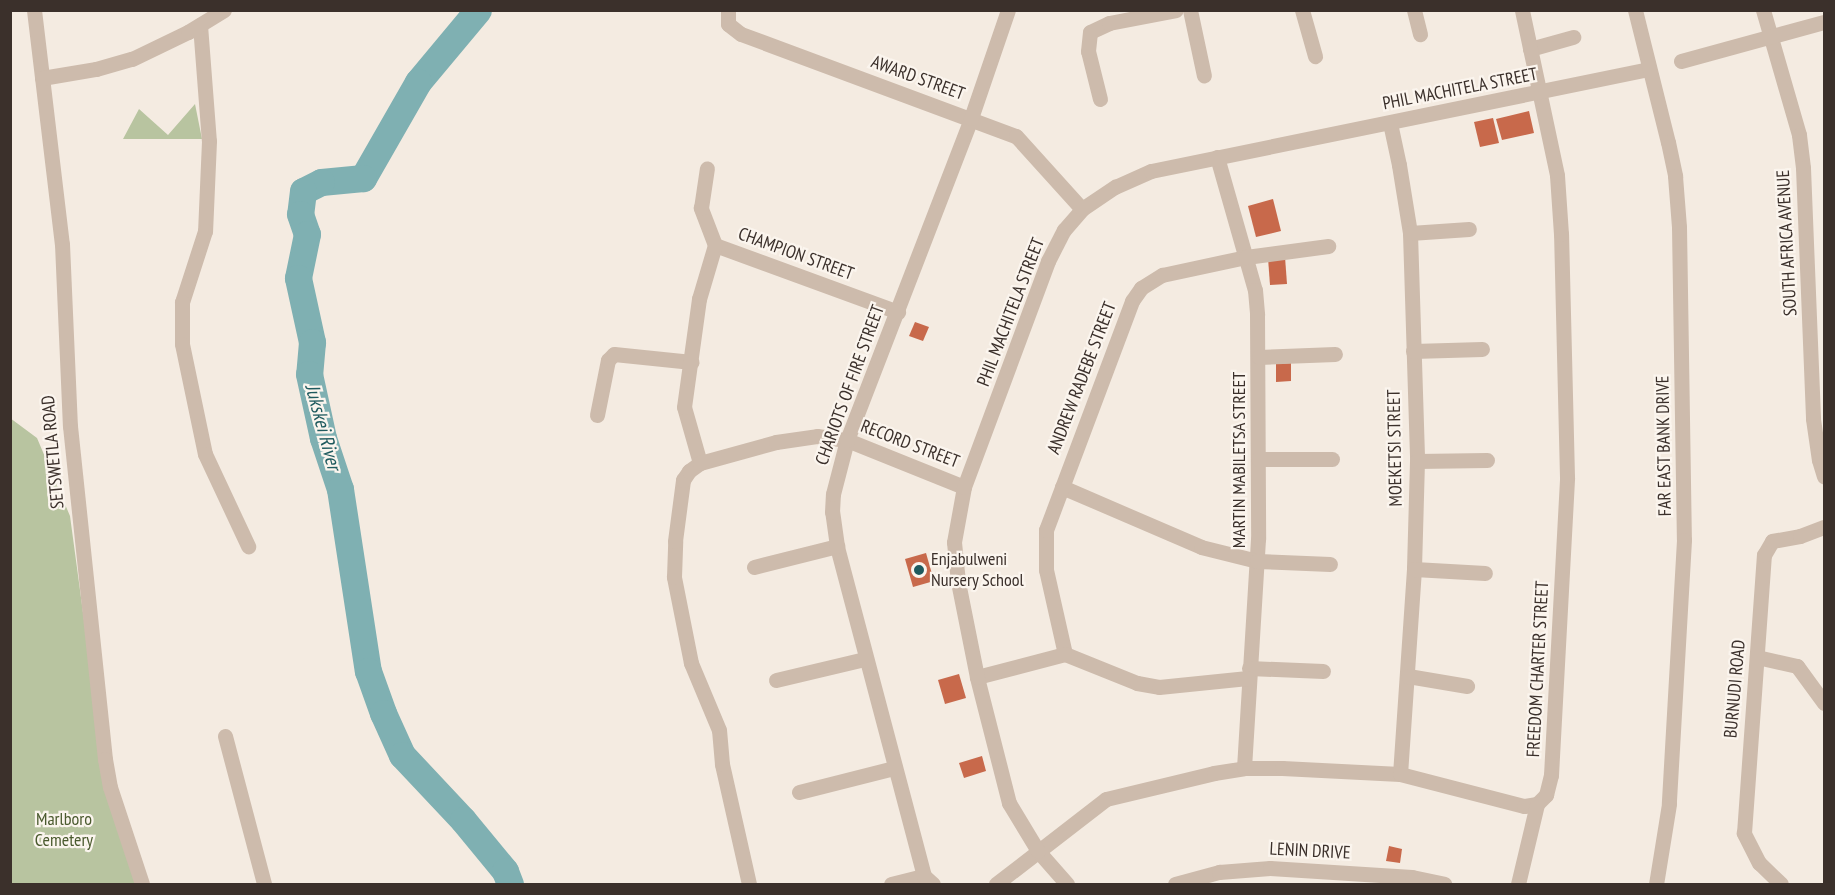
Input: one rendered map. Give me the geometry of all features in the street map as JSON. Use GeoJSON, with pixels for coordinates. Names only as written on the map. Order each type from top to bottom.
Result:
{"type":"FeatureCollection","features":[{"type":"Feature","properties":{"kind":"street","name":"SETSWETLA ROAD"},"geometry":{"type":"LineString","coordinates":[[34,10],[62,244],[67,388],[82,554],[108,777],[142,885]]}},
{"type":"Feature","properties":{"kind":"street"},"geometry":{"type":"LineString","coordinates":[[42,78],[96,69],[132,59],[200,25],[224,10]]}},
{"type":"Feature","properties":{"kind":"street","name":"AWARD STREET"},"geometry":{"type":"LineString","coordinates":[[728,10],[728,24],[741,34],[1008,132],[1023,142],[1082,209]]}},
{"type":"Feature","properties":{"kind":"street"},"geometry":{"type":"LineString","coordinates":[[1100,99],[1088,51],[1090,32],[1109,23],[1176,10]]}},
{"type":"Feature","properties":{"kind":"street"},"geometry":{"type":"LineString","coordinates":[[1190,10],[1204,76]]}},
{"type":"Feature","properties":{"kind":"street"},"geometry":{"type":"LineString","coordinates":[[1302,10],[1315,56]]}},
{"type":"Feature","properties":{"kind":"street"},"geometry":{"type":"LineString","coordinates":[[1413,10],[1420,34]]}},
{"type":"Feature","properties":{"kind":"street","name":"FREEDOM CHARTER STREET"},"geometry":{"type":"LineString","coordinates":[[1518,885],[1538,804],[1545,795],[1551,775],[1567,477],[1560,191],[1522,10]]}},
{"type":"Feature","properties":{"kind":"street","name":"FAR EAST BANK DRIVE"},"geometry":{"type":"LineString","coordinates":[[1635,10],[1675,176],[1679,227],[1684,540],[1669,804],[1656,885]]}},
{"type":"Feature","properties":{"kind":"street","name":"SOUTH AFRICA AVENUE"},"geometry":{"type":"LineString","coordinates":[[1763,10],[1798,135],[1803,168],[1807,201],[1813,419],[1817,451],[1824,476]]}},
{"type":"Feature","properties":{"kind":"street","name":"CHARIOTS OF FIRE STREET"},"geometry":{"type":"LineString","coordinates":[[928,880],[894,768],[837,546],[832,512],[833,494],[848,440],[971,118],[1006,11]]}},
{"type":"Feature","properties":{"kind":"street"},"geometry":{"type":"LineString","coordinates":[[1681,61],[1824,22]]}},
{"type":"Feature","properties":{"kind":"street"},"geometry":{"type":"LineString","coordinates":[[200,25],[208,141],[205,231],[182,302],[182,344],[205,454],[248,546]]}},
{"type":"Feature","properties":{"kind":"street"},"geometry":{"type":"LineString","coordinates":[[1530,49],[1573,37]]}},
{"type":"Feature","properties":{"kind":"street","name":"PHIL MACHITELA STREET"},"geometry":{"type":"LineString","coordinates":[[1067,885],[1038,851],[1009,803],[977,677],[955,555],[956,525],[964,487],[1048,261],[1064,230],[1082,209],[1137,176],[1217,157],[1649,69]]}},
{"type":"Feature","properties":{"kind":"street","name":"MOEKETSI STREET"},"geometry":{"type":"LineString","coordinates":[[1390,123],[1400,165],[1410,233],[1416,461],[1414,569],[1400,774]]}},
{"type":"Feature","properties":{"kind":"street","name":"MARTIN MABILETSA STREET"},"geometry":{"type":"LineString","coordinates":[[1217,157],[1255,290],[1259,357],[1257,561],[1244,768]]}},
{"type":"Feature","properties":{"kind":"street"},"geometry":{"type":"LineString","coordinates":[[707,168],[701,208],[715,245],[699,299],[684,407],[700,463],[689,471],[680,493],[674,577],[691,663],[718,730],[722,764],[749,885]]}},
{"type":"Feature","properties":{"kind":"street"},"geometry":{"type":"LineString","coordinates":[[1410,233],[1469,229]]}},
{"type":"Feature","properties":{"kind":"street","name":"CHAMPION STREET"},"geometry":{"type":"LineString","coordinates":[[715,245],[898,312]]}},
{"type":"Feature","properties":{"kind":"street","name":"ANDREW RADEBE STREET"},"geometry":{"type":"LineString","coordinates":[[1065,654],[1046,570],[1044,543],[1062,487],[1132,302],[1141,288],[1162,275],[1246,257],[1328,246]]}},
{"type":"Feature","properties":{"kind":"street"},"geometry":{"type":"LineString","coordinates":[[1413,351],[1482,349]]}},
{"type":"Feature","properties":{"kind":"street"},"geometry":{"type":"LineString","coordinates":[[597,416],[608,360],[614,354],[692,362]]}},
{"type":"Feature","properties":{"kind":"street"},"geometry":{"type":"LineString","coordinates":[[1259,357],[1335,354]]}},
{"type":"Feature","properties":{"kind":"street","name":"RECORD STREET"},"geometry":{"type":"LineString","coordinates":[[700,463],[797,438],[817,436],[848,440],[964,487]]}},
{"type":"Feature","properties":{"kind":"street"},"geometry":{"type":"LineString","coordinates":[[1258,459],[1332,459]]}},
{"type":"Feature","properties":{"kind":"street"},"geometry":{"type":"LineString","coordinates":[[1416,461],[1487,460]]}},
{"type":"Feature","properties":{"kind":"street"},"geometry":{"type":"LineString","coordinates":[[1062,487],[1201,547],[1257,561],[1330,564]]}},
{"type":"Feature","properties":{"kind":"street","name":"BURNUDI ROAD"},"geometry":{"type":"LineString","coordinates":[[1781,885],[1759,863],[1744,833],[1764,555],[1768,545],[1779,538],[1800,536],[1824,527]]}},
{"type":"Feature","properties":{"kind":"street"},"geometry":{"type":"LineString","coordinates":[[754,567],[837,546]]}},
{"type":"Feature","properties":{"kind":"street"},"geometry":{"type":"LineString","coordinates":[[1414,569],[1485,573]]}},
{"type":"Feature","properties":{"kind":"street"},"geometry":{"type":"LineString","coordinates":[[977,677],[1065,654],[1137,683],[1159,687],[1249,673],[1323,671]]}},
{"type":"Feature","properties":{"kind":"street"},"geometry":{"type":"LineString","coordinates":[[1757,657],[1797,666],[1824,703]]}},
{"type":"Feature","properties":{"kind":"street"},"geometry":{"type":"LineString","coordinates":[[776,680],[865,659]]}},
{"type":"Feature","properties":{"kind":"street"},"geometry":{"type":"LineString","coordinates":[[1408,676],[1467,686]]}},
{"type":"Feature","properties":{"kind":"street"},"geometry":{"type":"LineString","coordinates":[[225,736],[264,885]]}},
{"type":"Feature","properties":{"kind":"street"},"geometry":{"type":"LineString","coordinates":[[799,792],[894,768]]}},
{"type":"Feature","properties":{"kind":"street"},"geometry":{"type":"LineString","coordinates":[[996,885],[1106,799],[1183,778],[1244,768],[1400,774],[1487,798],[1524,806],[1538,804]]}},
{"type":"Feature","properties":{"kind":"street","name":"LENIN DRIVE"},"geometry":{"type":"LineString","coordinates":[[1175,885],[1270,868],[1412,877],[1444,885]]}},
{"type":"Feature","properties":{"kind":"street"},"geometry":{"type":"LineString","coordinates":[[891,885],[928,880]]}},
{"type":"Feature","properties":{"kind":"green space"},"geometry":{"type":"Polygon","coordinates":[[[195,104],[202,139],[123,139],[139,109],[168,135],[195,104]]]}},
{"type":"Feature","properties":{"kind":"green space","name":"Marlboro Cemetery"},"geometry":{"type":"Polygon","coordinates":[[[10,418],[37,438],[70,516],[106,783],[138,884],[11,884],[10,418]]]}},
{"type":"Feature","properties":{"kind":"building"},"geometry":{"type":"Polygon","coordinates":[[[1529,111],[1534,133],[1502,140],[1496,119],[1529,111]]]}},
{"type":"Feature","properties":{"kind":"building"},"geometry":{"type":"Polygon","coordinates":[[[1493,118],[1499,143],[1480,147],[1474,122],[1493,118]]]}},
{"type":"Feature","properties":{"kind":"building"},"geometry":{"type":"Polygon","coordinates":[[[1273,199],[1281,231],[1256,237],[1248,206],[1273,199]]]}},
{"type":"Feature","properties":{"kind":"building"},"geometry":{"type":"Polygon","coordinates":[[[1285,257],[1287,284],[1270,285],[1268,258],[1285,257]]]}},
{"type":"Feature","properties":{"kind":"building"},"geometry":{"type":"Polygon","coordinates":[[[915,322],[929,327],[923,341],[909,336],[915,322]]]}},
{"type":"Feature","properties":{"kind":"building"},"geometry":{"type":"Polygon","coordinates":[[[1291,363],[1291,381],[1276,382],[1276,364],[1291,363]]]}},
{"type":"Feature","properties":{"kind":"building","name":"Enjabulweni Nursery School"},"geometry":{"type":"Polygon","coordinates":[[[926,553],[934,581],[913,587],[905,559],[926,553]]]}},
{"type":"Feature","properties":{"kind":"building"},"geometry":{"type":"Polygon","coordinates":[[[959,674],[966,698],[945,704],[938,680],[959,674]]]}},
{"type":"Feature","properties":{"kind":"building"},"geometry":{"type":"Polygon","coordinates":[[[982,756],[986,771],[964,778],[959,763],[982,756]]]}},
{"type":"Feature","properties":{"kind":"building"},"geometry":{"type":"Polygon","coordinates":[[[1389,846],[1402,849],[1400,863],[1386,861],[1389,846]]]}},
{"type":"Feature","properties":{"kind":"waterway","name":"Jukskei River"},"geometry":{"type":"LineString","coordinates":[[478,10],[418,82],[363,178],[321,182],[303,191],[300,214],[307,234],[298,278],[312,342],[309,374],[323,438],[340,489],[368,671],[383,713],[402,755],[463,820],[505,871],[510,884]]}},
{"type":"Feature","properties":{"kind":"place","name":"Enjabulweni Nursery School"},"geometry":{"type":"Point","coordinates":[919,570]}}]}
